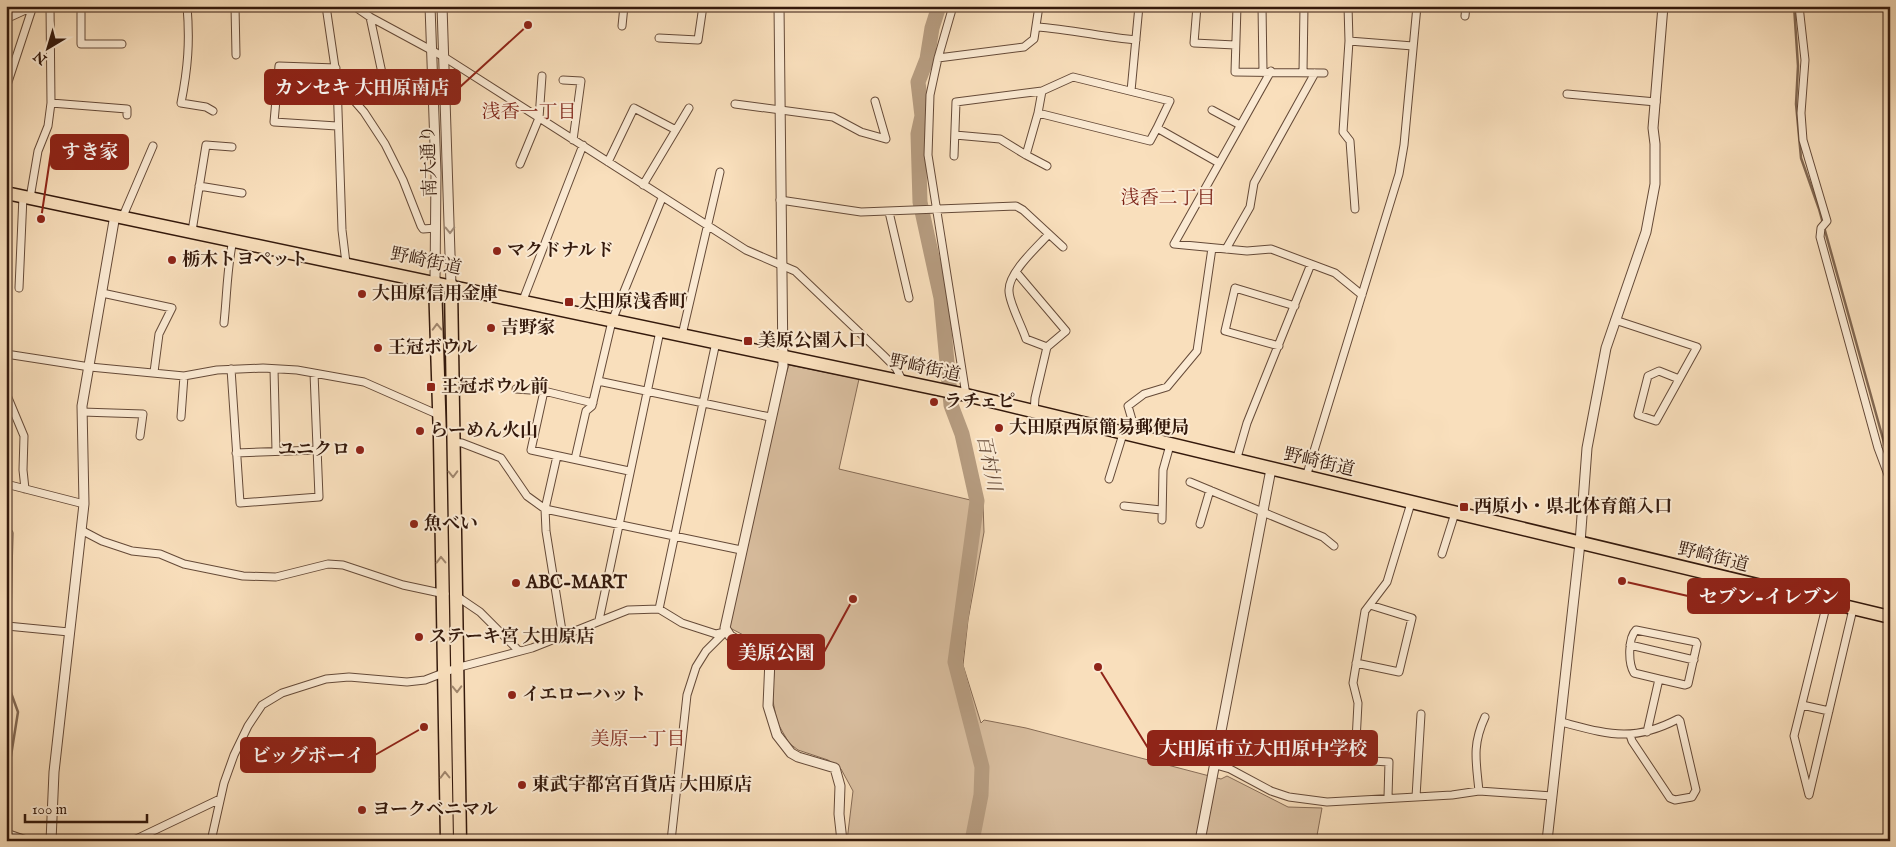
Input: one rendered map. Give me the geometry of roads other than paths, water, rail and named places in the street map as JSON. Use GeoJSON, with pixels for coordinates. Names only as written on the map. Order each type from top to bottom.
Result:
{"type":"FeatureCollection","features":[{"type":"Feature","properties":{"kind":"highway","name":"野崎街道"},"geometry":{"type":"LineString","coordinates":[[6,193],[119,215],[962,394],[1890,617]]}},
{"type":"Feature","properties":{"kind":"highway"},"geometry":{"type":"LineString","coordinates":[[435,282],[447,841]]}},
{"type":"Feature","properties":{"kind":"highway"},"geometry":{"type":"LineString","coordinates":[[451,285],[460,841]]}},
{"type":"Feature","properties":{"kind":"street"},"geometry":{"type":"LineString","coordinates":[[6,19],[32,7],[44,6]]}},
{"type":"Feature","properties":{"kind":"street"},"geometry":{"type":"LineString","coordinates":[[19,288],[26,197],[38,152],[48,126],[51,103],[50,6]]}},
{"type":"Feature","properties":{"kind":"street"},"geometry":{"type":"LineString","coordinates":[[81,6],[82,44],[122,44]]}},
{"type":"Feature","properties":{"kind":"street"},"geometry":{"type":"LineString","coordinates":[[187,6],[190,36],[189,63],[182,102],[206,107],[213,111]]}},
{"type":"Feature","properties":{"kind":"street"},"geometry":{"type":"LineString","coordinates":[[236,6],[236,55]]}},
{"type":"Feature","properties":{"kind":"street"},"geometry":{"type":"LineString","coordinates":[[326,6],[338,81],[337,126],[342,230],[346,263]]}},
{"type":"Feature","properties":{"kind":"street"},"geometry":{"type":"LineString","coordinates":[[354,6],[370,17],[444,57],[708,227],[746,250],[781,264],[805,280],[896,368],[903,382]]}},
{"type":"Feature","properties":{"kind":"street","name":"南大通り"},"geometry":{"type":"LineString","coordinates":[[430,6],[436,228],[435,282]]}},
{"type":"Feature","properties":{"kind":"street","name":"南大通り"},"geometry":{"type":"LineString","coordinates":[[442,6],[451,285]]}},
{"type":"Feature","properties":{"kind":"street"},"geometry":{"type":"LineString","coordinates":[[622,26],[624,6]]}},
{"type":"Feature","properties":{"kind":"street"},"geometry":{"type":"LineString","coordinates":[[658,38],[698,40],[703,6]]}},
{"type":"Feature","properties":{"kind":"street"},"geometry":{"type":"LineString","coordinates":[[671,841],[687,696],[696,667],[706,651],[726,632],[741,550],[783,366],[781,356],[780,6]]}},
{"type":"Feature","properties":{"kind":"street"},"geometry":{"type":"LineString","coordinates":[[954,6],[938,58],[930,95],[928,155],[962,394]]}},
{"type":"Feature","properties":{"kind":"street"},"geometry":{"type":"LineString","coordinates":[[938,58],[1024,47],[1034,39],[1039,6]]}},
{"type":"Feature","properties":{"kind":"street"},"geometry":{"type":"LineString","coordinates":[[1131,91],[1139,6]]}},
{"type":"Feature","properties":{"kind":"street"},"geometry":{"type":"LineString","coordinates":[[1197,6],[1194,43],[1235,45]]}},
{"type":"Feature","properties":{"kind":"street"},"geometry":{"type":"LineString","coordinates":[[1236,6],[1235,72],[1324,73]]}},
{"type":"Feature","properties":{"kind":"street"},"geometry":{"type":"LineString","coordinates":[[1262,6],[1267,71],[1240,125],[1174,244],[1226,249],[1271,249],[1335,273],[1362,295]]}},
{"type":"Feature","properties":{"kind":"street"},"geometry":{"type":"LineString","coordinates":[[1303,72],[1304,6]]}},
{"type":"Feature","properties":{"kind":"street"},"geometry":{"type":"LineString","coordinates":[[1348,6],[1349,42],[1343,132],[1350,141],[1355,209]]}},
{"type":"Feature","properties":{"kind":"street"},"geometry":{"type":"LineString","coordinates":[[1306,477],[1392,201],[1403,156],[1417,6]]}},
{"type":"Feature","properties":{"kind":"street"},"geometry":{"type":"LineString","coordinates":[[1465,16],[1466,6]]}},
{"type":"Feature","properties":{"kind":"street"},"geometry":{"type":"LineString","coordinates":[[1547,841],[1580,543],[1587,448],[1606,348],[1646,232],[1653,192],[1655,144],[1653,128],[1663,6]]}},
{"type":"Feature","properties":{"kind":"street"},"geometry":{"type":"LineString","coordinates":[[1800,6],[1805,60],[1802,113],[1803,140],[1827,220],[1821,228],[1820,237],[1878,448],[1890,480]]}},
{"type":"Feature","properties":{"kind":"street"},"geometry":{"type":"LineString","coordinates":[[6,88],[32,7]]}},
{"type":"Feature","properties":{"kind":"street"},"geometry":{"type":"LineString","coordinates":[[338,81],[382,73],[370,17]]}},
{"type":"Feature","properties":{"kind":"street"},"geometry":{"type":"LineString","coordinates":[[1036,27],[1074,30],[1097,36],[1136,40]]}},
{"type":"Feature","properties":{"kind":"street"},"geometry":{"type":"LineString","coordinates":[[1349,42],[1413,46]]}},
{"type":"Feature","properties":{"kind":"street"},"geometry":{"type":"LineString","coordinates":[[336,68],[279,66],[274,122],[337,126]]}},
{"type":"Feature","properties":{"kind":"street"},"geometry":{"type":"LineString","coordinates":[[1226,249],[1250,207],[1254,183],[1315,73]]}},
{"type":"Feature","properties":{"kind":"street"},"geometry":{"type":"LineString","coordinates":[[520,164],[539,118],[542,76]]}},
{"type":"Feature","properties":{"kind":"street"},"geometry":{"type":"LineString","coordinates":[[954,156],[956,102],[1042,91],[1072,77],[1170,101],[1150,141],[1038,113]]}},
{"type":"Feature","properties":{"kind":"street"},"geometry":{"type":"LineString","coordinates":[[563,80],[581,81],[574,140]]}},
{"type":"Feature","properties":{"kind":"street"},"geometry":{"type":"LineString","coordinates":[[338,81],[364,112],[385,144],[403,180],[421,226],[423,229],[436,228]]}},
{"type":"Feature","properties":{"kind":"street"},"geometry":{"type":"LineString","coordinates":[[1026,155],[1042,91]]}},
{"type":"Feature","properties":{"kind":"street"},"geometry":{"type":"LineString","coordinates":[[1567,94],[1656,102]]}},
{"type":"Feature","properties":{"kind":"street"},"geometry":{"type":"LineString","coordinates":[[735,104],[833,117],[861,132],[886,139],[875,101]]}},
{"type":"Feature","properties":{"kind":"street"},"geometry":{"type":"LineString","coordinates":[[51,103],[127,109],[127,115]]}},
{"type":"Feature","properties":{"kind":"street"},"geometry":{"type":"LineString","coordinates":[[608,162],[634,108],[676,130]]}},
{"type":"Feature","properties":{"kind":"street"},"geometry":{"type":"LineString","coordinates":[[643,185],[689,108]]}},
{"type":"Feature","properties":{"kind":"street"},"geometry":{"type":"LineString","coordinates":[[1212,110],[1240,125]]}},
{"type":"Feature","properties":{"kind":"street"},"geometry":{"type":"LineString","coordinates":[[1157,128],[1218,163]]}},
{"type":"Feature","properties":{"kind":"street"},"geometry":{"type":"LineString","coordinates":[[955,135],[1000,139],[1047,166]]}},
{"type":"Feature","properties":{"kind":"street"},"geometry":{"type":"LineString","coordinates":[[192,231],[206,145],[232,147]]}},
{"type":"Feature","properties":{"kind":"street"},"geometry":{"type":"LineString","coordinates":[[523,300],[583,145]]}},
{"type":"Feature","properties":{"kind":"street"},"geometry":{"type":"LineString","coordinates":[[51,841],[54,772],[84,504],[82,412],[102,293],[119,215],[153,146]]}},
{"type":"Feature","properties":{"kind":"street"},"geometry":{"type":"LineString","coordinates":[[682,335],[720,172]]}},
{"type":"Feature","properties":{"kind":"street"},"geometry":{"type":"LineString","coordinates":[[199,186],[242,193]]}},
{"type":"Feature","properties":{"kind":"street"},"geometry":{"type":"LineString","coordinates":[[575,459],[586,411],[593,403],[612,321],[662,198]]}},
{"type":"Feature","properties":{"kind":"street"},"geometry":{"type":"LineString","coordinates":[[780,200],[861,212],[1016,206],[1023,210],[1063,247]]}},
{"type":"Feature","properties":{"kind":"street"},"geometry":{"type":"LineString","coordinates":[[889,212],[909,298]]}},
{"type":"Feature","properties":{"kind":"street"},"geometry":{"type":"LineString","coordinates":[[1047,347],[1026,339],[1009,292],[1010,281],[1016,272],[1049,234]]}},
{"type":"Feature","properties":{"kind":"street"},"geometry":{"type":"LineString","coordinates":[[224,324],[229,277],[227,267],[233,239]]}},
{"type":"Feature","properties":{"kind":"street"},"geometry":{"type":"LineString","coordinates":[[1137,437],[1128,406],[1144,394],[1167,387],[1197,351],[1212,248]]}},
{"type":"Feature","properties":{"kind":"street"},"geometry":{"type":"LineString","coordinates":[[1236,461],[1247,422],[1311,264]]}},
{"type":"Feature","properties":{"kind":"street"},"geometry":{"type":"LineString","coordinates":[[1016,272],[1066,331],[1047,347],[1035,398],[1034,412]]}},
{"type":"Feature","properties":{"kind":"street"},"geometry":{"type":"LineString","coordinates":[[1279,346],[1225,331],[1235,288],[1295,306]]}},
{"type":"Feature","properties":{"kind":"street"},"geometry":{"type":"LineString","coordinates":[[102,293],[172,308],[159,334],[154,372]]}},
{"type":"Feature","properties":{"kind":"street"},"geometry":{"type":"LineString","coordinates":[[1616,320],[1696,347],[1679,379],[1656,421],[1638,415],[1648,376],[1659,370],[1679,379]]}},
{"type":"Feature","properties":{"kind":"street"},"geometry":{"type":"LineString","coordinates":[[599,620],[660,331]]}},
{"type":"Feature","properties":{"kind":"street"},"geometry":{"type":"LineString","coordinates":[[659,609],[716,342]]}},
{"type":"Feature","properties":{"kind":"street"},"geometry":{"type":"LineString","coordinates":[[6,354],[90,367],[184,376],[231,369],[274,369],[314,373],[364,382],[439,415]]}},
{"type":"Feature","properties":{"kind":"street"},"geometry":{"type":"LineString","coordinates":[[231,369],[240,504],[319,497],[314,373]]}},
{"type":"Feature","properties":{"kind":"street"},"geometry":{"type":"LineString","coordinates":[[274,369],[276,451]]}},
{"type":"Feature","properties":{"kind":"street"},"geometry":{"type":"LineString","coordinates":[[181,417],[184,376]]}},
{"type":"Feature","properties":{"kind":"street"},"geometry":{"type":"LineString","coordinates":[[598,381],[770,417]]}},
{"type":"Feature","properties":{"kind":"street"},"geometry":{"type":"LineString","coordinates":[[516,389],[544,392],[593,403]]}},
{"type":"Feature","properties":{"kind":"street"},"geometry":{"type":"LineString","coordinates":[[544,392],[531,450],[629,471]]}},
{"type":"Feature","properties":{"kind":"street"},"geometry":{"type":"LineString","coordinates":[[6,393],[24,436],[22,470],[25,489]]}},
{"type":"Feature","properties":{"kind":"street"},"geometry":{"type":"LineString","coordinates":[[82,412],[143,414],[140,436]]}},
{"type":"Feature","properties":{"kind":"street"},"geometry":{"type":"LineString","coordinates":[[1109,479],[1123,434]]}},
{"type":"Feature","properties":{"kind":"street"},"geometry":{"type":"LineString","coordinates":[[453,442],[462,442],[501,458],[527,496],[544,509],[741,550]]}},
{"type":"Feature","properties":{"kind":"street"},"geometry":{"type":"LineString","coordinates":[[1162,520],[1160,510],[1163,470],[1170,445]]}},
{"type":"Feature","properties":{"kind":"street"},"geometry":{"type":"LineString","coordinates":[[236,453],[317,450]]}},
{"type":"Feature","properties":{"kind":"street"},"geometry":{"type":"LineString","coordinates":[[558,456],[544,509],[563,637]]}},
{"type":"Feature","properties":{"kind":"street"},"geometry":{"type":"LineString","coordinates":[[1200,841],[1271,469]]}},
{"type":"Feature","properties":{"kind":"street"},"geometry":{"type":"LineString","coordinates":[[1190,482],[1323,537],[1334,546]]}},
{"type":"Feature","properties":{"kind":"street"},"geometry":{"type":"LineString","coordinates":[[6,484],[84,504]]}},
{"type":"Feature","properties":{"kind":"street"},"geometry":{"type":"LineString","coordinates":[[1200,524],[1210,490]]}},
{"type":"Feature","properties":{"kind":"street"},"geometry":{"type":"LineString","coordinates":[[1388,798],[1389,762],[1355,760],[1358,703],[1353,683],[1365,611],[1387,582],[1411,503]]}},
{"type":"Feature","properties":{"kind":"street"},"geometry":{"type":"LineString","coordinates":[[1124,506],[1160,510]]}},
{"type":"Feature","properties":{"kind":"street"},"geometry":{"type":"LineString","coordinates":[[1442,554],[1455,513]]}},
{"type":"Feature","properties":{"kind":"street"},"geometry":{"type":"LineString","coordinates":[[81,530],[102,541],[132,551],[160,554],[184,564],[243,576],[276,576],[328,564],[343,565],[403,585],[455,595],[480,612],[519,651]]}},
{"type":"Feature","properties":{"kind":"street"},"geometry":{"type":"LineString","coordinates":[[9,533],[7,626],[69,632]]}},
{"type":"Feature","properties":{"kind":"street"},"geometry":{"type":"LineString","coordinates":[[1827,603],[1794,736],[1809,795],[1853,609]]}},
{"type":"Feature","properties":{"kind":"street"},"geometry":{"type":"LineString","coordinates":[[1356,663],[1399,672],[1412,618],[1370,605]]}},
{"type":"Feature","properties":{"kind":"street"},"geometry":{"type":"LineString","coordinates":[[211,841],[220,799],[234,756],[248,726],[262,705],[270,699],[326,679],[349,677],[416,682],[456,668],[563,637],[599,620],[628,610],[659,609],[682,623],[716,634],[726,632],[770,659],[768,706],[777,735],[784,745],[798,757],[832,766],[837,771],[840,786],[839,814],[842,841]]}},
{"type":"Feature","properties":{"kind":"street"},"geometry":{"type":"LineString","coordinates":[[1636,630],[1696,642],[1694,660],[1688,684],[1685,685],[1634,673],[1631,668],[1630,646],[1636,630]]}},
{"type":"Feature","properties":{"kind":"street"},"geometry":{"type":"LineString","coordinates":[[1630,646],[1694,660]]}},
{"type":"Feature","properties":{"kind":"street"},"geometry":{"type":"LineString","coordinates":[[1647,732],[1659,679]]}},
{"type":"Feature","properties":{"kind":"street"},"geometry":{"type":"LineString","coordinates":[[1802,705],[1829,711]]}},
{"type":"Feature","properties":{"kind":"street"},"geometry":{"type":"LineString","coordinates":[[1416,797],[1421,714]]}},
{"type":"Feature","properties":{"kind":"street"},"geometry":{"type":"LineString","coordinates":[[1479,791],[1476,744],[1477,735],[1485,717]]}},
{"type":"Feature","properties":{"kind":"street"},"geometry":{"type":"LineString","coordinates":[[1561,722],[1602,733],[1630,735],[1656,730],[1678,719],[1696,790],[1692,797],[1675,800],[1670,798],[1632,742],[1630,735]]}},
{"type":"Feature","properties":{"kind":"street"},"geometry":{"type":"LineString","coordinates":[[1216,765],[1230,768],[1271,791],[1289,797],[1327,802],[1452,795],[1479,791],[1552,796]]}},
{"type":"Feature","properties":{"kind":"street"},"geometry":{"type":"LineString","coordinates":[[132,841],[220,799]]}},
{"type":"Feature","properties":{"kind":"street"},"geometry":{"type":"LineString","coordinates":[[6,834],[26,841]]}},
{"type":"Feature","properties":{"kind":"waterway","name":"百村川"},"geometry":{"type":"LineString","coordinates":[[939,6],[932,28],[927,59],[918,82],[922,116],[918,134],[920,202],[941,298],[951,405],[962,434],[977,501],[955,662],[982,767],[981,795],[972,841]]}},
{"type":"Feature","properties":{"kind":"waterway"},"geometry":{"type":"LineString","coordinates":[[1794,6],[1798,66],[1796,104],[1801,158],[1819,209],[1890,464]]}},
{"type":"Feature","properties":{"kind":"waterway"},"geometry":{"type":"LineString","coordinates":[[6,679],[18,712],[6,787]]}},
{"type":"Feature","properties":{"kind":"place","name":"カンセキ 大田原南店"},"geometry":{"type":"Point","coordinates":[528,25]}},
{"type":"Feature","properties":{"kind":"place","name":"すき家"},"geometry":{"type":"Point","coordinates":[41,219]}},
{"type":"Feature","properties":{"kind":"place","name":"マクドナルド"},"geometry":{"type":"Point","coordinates":[497,251]}},
{"type":"Feature","properties":{"kind":"place","name":"栃木トヨペット"},"geometry":{"type":"Point","coordinates":[172,260]}},
{"type":"Feature","properties":{"kind":"place","name":"大田原信用金庫"},"geometry":{"type":"Point","coordinates":[362,294]}},
{"type":"Feature","properties":{"kind":"place","name":"大田原浅香町"},"geometry":{"type":"Point","coordinates":[569,302]}},
{"type":"Feature","properties":{"kind":"place","name":"吉野家"},"geometry":{"type":"Point","coordinates":[491,328]}},
{"type":"Feature","properties":{"kind":"place","name":"美原公園入口"},"geometry":{"type":"Point","coordinates":[748,341]}},
{"type":"Feature","properties":{"kind":"place","name":"王冠ボウル"},"geometry":{"type":"Point","coordinates":[378,348]}},
{"type":"Feature","properties":{"kind":"place","name":"王冠ボウル前"},"geometry":{"type":"Point","coordinates":[431,387]}},
{"type":"Feature","properties":{"kind":"place","name":"ラチェピ"},"geometry":{"type":"Point","coordinates":[934,402]}},
{"type":"Feature","properties":{"kind":"place","name":"大田原西原簡易郵便局"},"geometry":{"type":"Point","coordinates":[999,428]}},
{"type":"Feature","properties":{"kind":"place","name":"らーめん火山"},"geometry":{"type":"Point","coordinates":[420,431]}},
{"type":"Feature","properties":{"kind":"place","name":"ユニクロ"},"geometry":{"type":"Point","coordinates":[360,450]}},
{"type":"Feature","properties":{"kind":"place","name":"西原小・県北体育館入口"},"geometry":{"type":"Point","coordinates":[1464,507]}},
{"type":"Feature","properties":{"kind":"place","name":"魚べい"},"geometry":{"type":"Point","coordinates":[414,524]}},
{"type":"Feature","properties":{"kind":"place","name":"セブン-イレブン"},"geometry":{"type":"Point","coordinates":[1622,581]}},
{"type":"Feature","properties":{"kind":"place","name":"ABC-MART"},"geometry":{"type":"Point","coordinates":[516,583]}},
{"type":"Feature","properties":{"kind":"place","name":"美原公園"},"geometry":{"type":"Point","coordinates":[853,599]}},
{"type":"Feature","properties":{"kind":"place","name":"ステーキ宮 大田原店"},"geometry":{"type":"Point","coordinates":[419,637]}},
{"type":"Feature","properties":{"kind":"place","name":"大田原市立大田原中学校"},"geometry":{"type":"Point","coordinates":[1098,667]}},
{"type":"Feature","properties":{"kind":"place","name":"イエローハット"},"geometry":{"type":"Point","coordinates":[512,695]}},
{"type":"Feature","properties":{"kind":"place","name":"ビッグボーイ"},"geometry":{"type":"Point","coordinates":[424,727]}},
{"type":"Feature","properties":{"kind":"place","name":"東武宇都宮百貨店 大田原店"},"geometry":{"type":"Point","coordinates":[522,785]}},
{"type":"Feature","properties":{"kind":"place","name":"ヨークベニマル"},"geometry":{"type":"Point","coordinates":[362,810]}},
{"type":"Feature","properties":{"kind":"district","name":"浅香一丁目"},"geometry":{"type":"Point","coordinates":[529,113]}},
{"type":"Feature","properties":{"kind":"district","name":"浅香二丁目"},"geometry":{"type":"Point","coordinates":[1168,199]}},
{"type":"Feature","properties":{"kind":"district","name":"美原一丁目"},"geometry":{"type":"Point","coordinates":[638,740]}}]}
